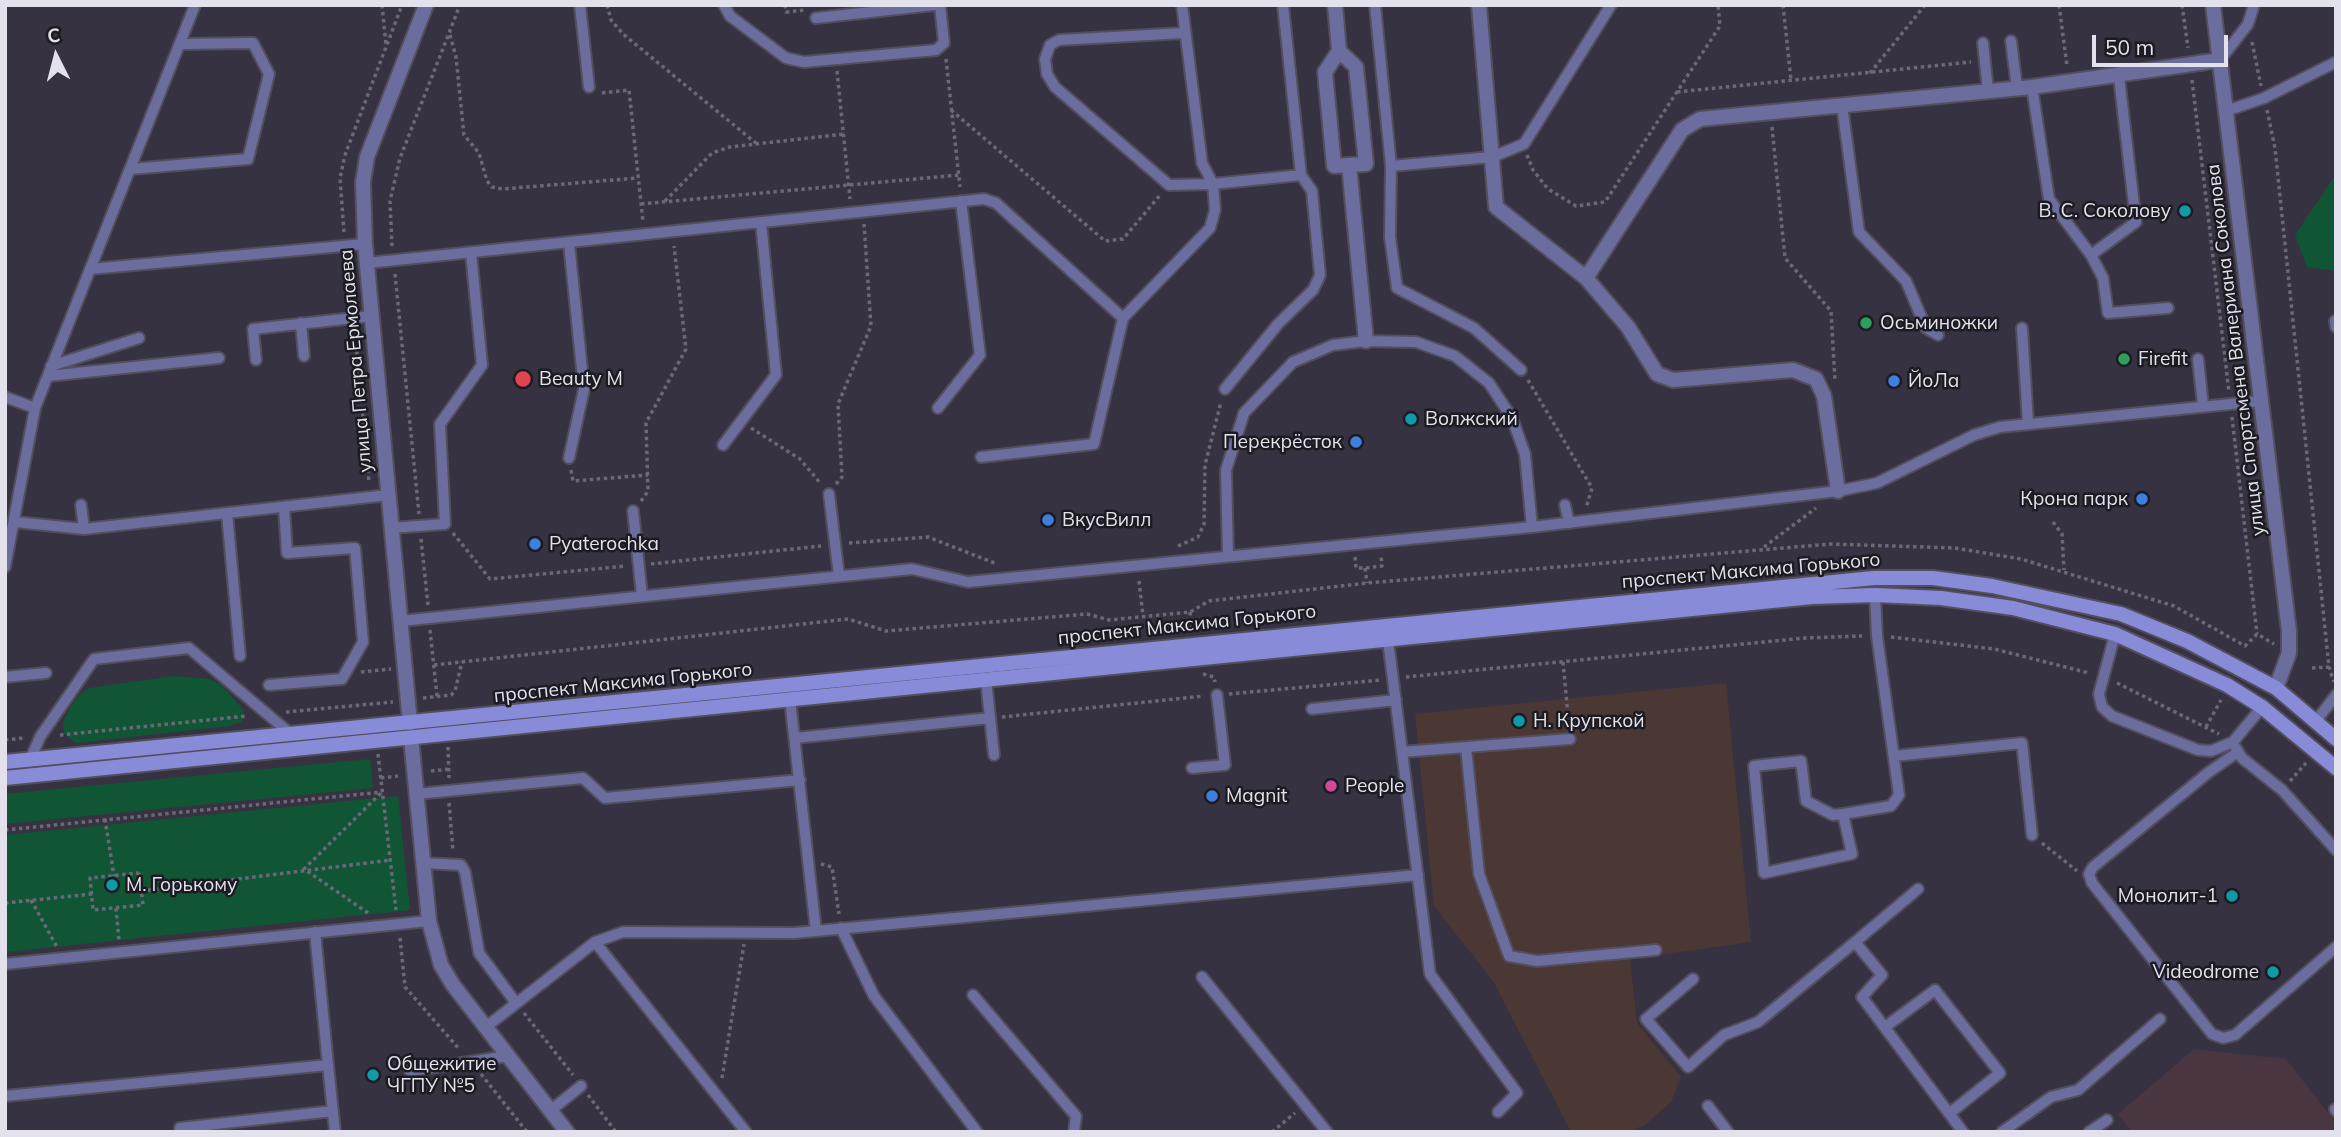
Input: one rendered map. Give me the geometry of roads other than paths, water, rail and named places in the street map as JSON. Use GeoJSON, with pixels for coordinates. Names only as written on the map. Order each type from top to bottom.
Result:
{"type":"FeatureCollection","features":[{"type":"Feature","properties":{"kind":"main road","name":"проспект Максима Горького"},"geometry":{"type":"LineString","coordinates":[[5,778],[410,731],[790,693],[986,680],[1874,578],[1933,578],[1993,586],[2121,614],[2187,641],[2276,688],[2336,739]]}},
{"type":"Feature","properties":{"kind":"main road"},"geometry":{"type":"LineString","coordinates":[[1874,578],[1875,595]]}},
{"type":"Feature","properties":{"kind":"main road","name":"проспект Максима Горького"},"geometry":{"type":"LineString","coordinates":[[790,693],[984,665],[1812,597],[1875,595],[1941,598],[2013,608],[2115,634],[2202,672],[2262,707],[2336,768]]}},
{"type":"Feature","properties":{"kind":"main road"},"geometry":{"type":"LineString","coordinates":[[984,665],[986,680]]}},
{"type":"Feature","properties":{"kind":"main road"},"geometry":{"type":"LineString","coordinates":[[2262,707],[2276,688]]}},
{"type":"Feature","properties":{"kind":"main road"},"geometry":{"type":"LineString","coordinates":[[2301,739],[2316,721]]}},
{"type":"Feature","properties":{"kind":"main road","name":"проспект Максима Горького"},"geometry":{"type":"LineString","coordinates":[[5,762],[292,735],[410,731]]}},
{"type":"Feature","properties":{"kind":"street","name":"улица Петра Ермолаева"},"geometry":{"type":"LineString","coordinates":[[426,5],[367,157],[362,194],[429,921],[441,965],[566,1132]]}},
{"type":"Feature","properties":{"kind":"street"},"geometry":{"type":"LineString","coordinates":[[1335,5],[1339,51],[1325,72],[1334,166],[1366,164],[1356,67],[1339,51]]}},
{"type":"Feature","properties":{"kind":"street"},"geometry":{"type":"LineString","coordinates":[[1479,5],[1496,207],[1586,278],[1628,327],[1657,374],[1673,380],[1793,370],[1816,379],[1824,396],[1838,491]]}},
{"type":"Feature","properties":{"kind":"street","name":"улица Спортсмена Валериана Соколова"},"geometry":{"type":"LineString","coordinates":[[2213,5],[2289,631],[2287,662],[2276,688]]}},
{"type":"Feature","properties":{"kind":"street"},"geometry":{"type":"LineString","coordinates":[[1586,278],[1682,130],[1700,119],[2069,83],[2220,61]]}},
{"type":"Feature","properties":{"kind":"street"},"geometry":{"type":"LineString","coordinates":[[1349,165],[1366,341]]}},
{"type":"Feature","properties":{"kind":"lane"},"geometry":{"type":"LineString","coordinates":[[5,568],[35,408],[195,5]]}},
{"type":"Feature","properties":{"kind":"lane"},"geometry":{"type":"LineString","coordinates":[[580,5],[589,87]]}},
{"type":"Feature","properties":{"kind":"lane"},"geometry":{"type":"LineString","coordinates":[[724,5],[730,16],[786,58],[804,62],[936,50],[944,43],[940,5]]}},
{"type":"Feature","properties":{"kind":"lane"},"geometry":{"type":"LineString","coordinates":[[816,18],[934,5]]}},
{"type":"Feature","properties":{"kind":"lane"},"geometry":{"type":"LineString","coordinates":[[981,457],[1094,444],[1123,318],[1210,228],[1215,210],[1213,184],[1202,163],[1182,5]]}},
{"type":"Feature","properties":{"kind":"lane"},"geometry":{"type":"LineString","coordinates":[[1225,388],[1278,324],[1313,290],[1320,275],[1312,191],[1301,175],[1283,5]]}},
{"type":"Feature","properties":{"kind":"lane"},"geometry":{"type":"LineString","coordinates":[[1375,5],[1391,166],[1390,237],[1398,288],[1474,328],[1521,370]]}},
{"type":"Feature","properties":{"kind":"lane"},"geometry":{"type":"LineString","coordinates":[[1391,166],[1492,158],[1524,144],[1611,5]]}},
{"type":"Feature","properties":{"kind":"lane"},"geometry":{"type":"LineString","coordinates":[[2220,61],[2248,24],[2254,5]]}},
{"type":"Feature","properties":{"kind":"lane"},"geometry":{"type":"LineString","coordinates":[[1184,33],[1059,40],[1050,46],[1045,60],[1047,74],[1055,87],[1169,185],[1213,184],[1301,175]]}},
{"type":"Feature","properties":{"kind":"lane"},"geometry":{"type":"LineString","coordinates":[[2011,41],[2017,88]]}},
{"type":"Feature","properties":{"kind":"lane"},"geometry":{"type":"LineString","coordinates":[[131,169],[247,159],[268,74],[253,43],[180,44]]}},
{"type":"Feature","properties":{"kind":"lane"},"geometry":{"type":"LineString","coordinates":[[1983,43],[1988,91]]}},
{"type":"Feature","properties":{"kind":"lane"},"geometry":{"type":"LineString","coordinates":[[2226,111],[2264,98],[2336,62]]}},
{"type":"Feature","properties":{"kind":"lane"},"geometry":{"type":"LineString","coordinates":[[2091,256],[2136,222],[2119,77]]}},
{"type":"Feature","properties":{"kind":"lane"},"geometry":{"type":"LineString","coordinates":[[2032,87],[2049,199],[2091,256],[2103,278],[2108,313],[2168,308]]}},
{"type":"Feature","properties":{"kind":"lane"},"geometry":{"type":"LineString","coordinates":[[1842,105],[1859,232],[1906,281],[1926,328],[1938,335]]}},
{"type":"Feature","properties":{"kind":"lane"},"geometry":{"type":"LineString","coordinates":[[367,263],[984,199],[996,203],[1123,318]]}},
{"type":"Feature","properties":{"kind":"lane"},"geometry":{"type":"LineString","coordinates":[[938,408],[981,355],[961,201]]}},
{"type":"Feature","properties":{"kind":"lane"},"geometry":{"type":"LineString","coordinates":[[723,445],[776,375],[761,222]]}},
{"type":"Feature","properties":{"kind":"lane"},"geometry":{"type":"LineString","coordinates":[[569,243],[584,389],[569,458]]}},
{"type":"Feature","properties":{"kind":"lane"},"geometry":{"type":"LineString","coordinates":[[90,269],[365,244]]}},
{"type":"Feature","properties":{"kind":"lane"},"geometry":{"type":"LineString","coordinates":[[391,528],[445,523],[440,424],[482,365],[471,253]]}},
{"type":"Feature","properties":{"kind":"lane"},"geometry":{"type":"LineString","coordinates":[[256,360],[253,329],[372,316]]}},
{"type":"Feature","properties":{"kind":"lane"},"geometry":{"type":"LineString","coordinates":[[2335,321],[2336,327]]}},
{"type":"Feature","properties":{"kind":"lane"},"geometry":{"type":"LineString","coordinates":[[301,323],[304,356]]}},
{"type":"Feature","properties":{"kind":"lane"},"geometry":{"type":"LineString","coordinates":[[2022,328],[2028,423]]}},
{"type":"Feature","properties":{"kind":"lane"},"geometry":{"type":"LineString","coordinates":[[50,371],[139,338]]}},
{"type":"Feature","properties":{"kind":"lane"},"geometry":{"type":"LineString","coordinates":[[1228,556],[1226,470],[1244,413],[1293,362],[1333,345],[1366,341],[1416,342],[1455,356],[1489,383],[1512,418],[1525,454],[1532,527]]}},
{"type":"Feature","properties":{"kind":"lane"},"geometry":{"type":"LineString","coordinates":[[50,371],[219,358]]}},
{"type":"Feature","properties":{"kind":"lane"},"geometry":{"type":"LineString","coordinates":[[2198,359],[2203,407]]}},
{"type":"Feature","properties":{"kind":"lane"},"geometry":{"type":"LineString","coordinates":[[5,397],[35,408]]}},
{"type":"Feature","properties":{"kind":"lane"},"geometry":{"type":"LineString","coordinates":[[400,621],[912,569],[968,582],[1569,523],[1838,491],[1877,483],[1974,435],[2028,423],[2262,401]]}},
{"type":"Feature","properties":{"kind":"lane"},"geometry":{"type":"LineString","coordinates":[[829,494],[839,576]]}},
{"type":"Feature","properties":{"kind":"lane"},"geometry":{"type":"LineString","coordinates":[[15,522],[84,529],[388,495]]}},
{"type":"Feature","properties":{"kind":"lane"},"geometry":{"type":"LineString","coordinates":[[81,505],[84,529]]}},
{"type":"Feature","properties":{"kind":"lane"},"geometry":{"type":"LineString","coordinates":[[1565,506],[1569,523]]}},
{"type":"Feature","properties":{"kind":"lane"},"geometry":{"type":"LineString","coordinates":[[269,685],[342,679],[362,642],[355,548],[287,553],[284,507]]}},
{"type":"Feature","properties":{"kind":"lane"},"geometry":{"type":"LineString","coordinates":[[633,511],[642,596]]}},
{"type":"Feature","properties":{"kind":"lane"},"geometry":{"type":"LineString","coordinates":[[227,513],[240,656]]}},
{"type":"Feature","properties":{"kind":"lane"},"geometry":{"type":"LineString","coordinates":[[1843,814],[1852,854],[1764,873],[1754,766],[1801,761],[1806,801],[1833,816],[1843,814],[1891,806],[1899,795],[1877,636],[1875,595]]}},
{"type":"Feature","properties":{"kind":"lane"},"geometry":{"type":"LineString","coordinates":[[1387,633],[1430,974],[1517,1093],[1498,1112]]}},
{"type":"Feature","properties":{"kind":"lane"},"geometry":{"type":"LineString","coordinates":[[2115,634],[2099,694],[2102,707],[2112,716],[2198,750],[2211,751],[2231,744]]}},
{"type":"Feature","properties":{"kind":"lane"},"geometry":{"type":"LineString","coordinates":[[30,760],[40,737],[94,660],[190,649],[292,735]]}},
{"type":"Feature","properties":{"kind":"lane"},"geometry":{"type":"LineString","coordinates":[[5,677],[46,673]]}},
{"type":"Feature","properties":{"kind":"lane"},"geometry":{"type":"LineString","coordinates":[[986,680],[993,755]]}},
{"type":"Feature","properties":{"kind":"lane"},"geometry":{"type":"LineString","coordinates":[[790,693],[816,931]]}},
{"type":"Feature","properties":{"kind":"lane"},"geometry":{"type":"LineString","coordinates":[[1192,768],[1225,765],[1217,695]]}},
{"type":"Feature","properties":{"kind":"lane"},"geometry":{"type":"LineString","coordinates":[[2316,721],[2336,695]]}},
{"type":"Feature","properties":{"kind":"lane"},"geometry":{"type":"LineString","coordinates":[[1312,709],[1396,700]]}},
{"type":"Feature","properties":{"kind":"lane"},"geometry":{"type":"LineString","coordinates":[[2262,707],[2208,772],[2093,867],[2089,874],[2092,883],[2213,1034],[2223,1038],[2235,1035],[2336,947]]}},
{"type":"Feature","properties":{"kind":"lane"},"geometry":{"type":"LineString","coordinates":[[795,738],[990,718]]}},
{"type":"Feature","properties":{"kind":"lane"},"geometry":{"type":"LineString","coordinates":[[1402,752],[1570,739]]}},
{"type":"Feature","properties":{"kind":"lane"},"geometry":{"type":"LineString","coordinates":[[1894,756],[2022,743],[2032,835]]}},
{"type":"Feature","properties":{"kind":"lane"},"geometry":{"type":"LineString","coordinates":[[2231,744],[2282,790],[2336,850]]}},
{"type":"Feature","properties":{"kind":"lane"},"geometry":{"type":"LineString","coordinates":[[1466,748],[1479,874],[1508,956],[1537,961],[1656,950]]}},
{"type":"Feature","properties":{"kind":"lane"},"geometry":{"type":"LineString","coordinates":[[416,794],[583,778],[606,798],[800,780]]}},
{"type":"Feature","properties":{"kind":"lane"},"geometry":{"type":"LineString","coordinates":[[423,863],[461,865],[465,872],[479,953],[516,1003]]}},
{"type":"Feature","properties":{"kind":"lane"},"geometry":{"type":"LineString","coordinates":[[486,1027],[595,942],[623,932],[816,931],[1418,875]]}},
{"type":"Feature","properties":{"kind":"lane"},"geometry":{"type":"LineString","coordinates":[[1693,979],[1646,1019],[1688,1066],[1724,1035],[1758,1022],[1917,889]]}},
{"type":"Feature","properties":{"kind":"lane"},"geometry":{"type":"LineString","coordinates":[[5,964],[429,921]]}},
{"type":"Feature","properties":{"kind":"lane"},"geometry":{"type":"LineString","coordinates":[[841,928],[874,996],[977,1132]]}},
{"type":"Feature","properties":{"kind":"lane"},"geometry":{"type":"LineString","coordinates":[[315,932],[335,1132]]}},
{"type":"Feature","properties":{"kind":"lane"},"geometry":{"type":"LineString","coordinates":[[595,942],[746,1132]]}},
{"type":"Feature","properties":{"kind":"lane"},"geometry":{"type":"LineString","coordinates":[[1855,942],[1882,975],[1862,997],[1964,1132]]}},
{"type":"Feature","properties":{"kind":"lane"},"geometry":{"type":"LineString","coordinates":[[1202,977],[1327,1132]]}},
{"type":"Feature","properties":{"kind":"lane"},"geometry":{"type":"LineString","coordinates":[[1885,1027],[1935,990],[2000,1073],[1950,1113]]}},
{"type":"Feature","properties":{"kind":"lane"},"geometry":{"type":"LineString","coordinates":[[973,995],[1076,1116],[1074,1132]]}},
{"type":"Feature","properties":{"kind":"lane"},"geometry":{"type":"LineString","coordinates":[[2002,1132],[2050,1097],[2078,1090],[2160,1019]]}},
{"type":"Feature","properties":{"kind":"lane"},"geometry":{"type":"LineString","coordinates":[[410,1072],[508,1056]]}},
{"type":"Feature","properties":{"kind":"lane"},"geometry":{"type":"LineString","coordinates":[[5,1097],[328,1065]]}},
{"type":"Feature","properties":{"kind":"lane"},"geometry":{"type":"LineString","coordinates":[[550,1111],[581,1086]]}},
{"type":"Feature","properties":{"kind":"lane"},"geometry":{"type":"LineString","coordinates":[[1708,1106],[1728,1132]]}},
{"type":"Feature","properties":{"kind":"lane"},"geometry":{"type":"LineString","coordinates":[[180,1132],[180,1128],[333,1111]]}},
{"type":"Feature","properties":{"kind":"lane"},"geometry":{"type":"LineString","coordinates":[[2090,1132],[2106,1120]]}},
{"type":"Feature","properties":{"kind":"place","name":"В. С. Соколову"},"geometry":{"type":"Point","coordinates":[2185,211]}},
{"type":"Feature","properties":{"kind":"place","name":"Осьминожки"},"geometry":{"type":"Point","coordinates":[1866,323]}},
{"type":"Feature","properties":{"kind":"place","name":"Firefit"},"geometry":{"type":"Point","coordinates":[2124,359]}},
{"type":"Feature","properties":{"kind":"place","name":"Beauty M"},"geometry":{"type":"Point","coordinates":[523,379]}},
{"type":"Feature","properties":{"kind":"place","name":"ЙоЛа"},"geometry":{"type":"Point","coordinates":[1894,381]}},
{"type":"Feature","properties":{"kind":"place","name":"Волжский"},"geometry":{"type":"Point","coordinates":[1411,419]}},
{"type":"Feature","properties":{"kind":"place","name":"Перекрёсток"},"geometry":{"type":"Point","coordinates":[1356,442]}},
{"type":"Feature","properties":{"kind":"place","name":"Крона парк"},"geometry":{"type":"Point","coordinates":[2142,499]}},
{"type":"Feature","properties":{"kind":"place","name":"ВкусВилл"},"geometry":{"type":"Point","coordinates":[1048,520]}},
{"type":"Feature","properties":{"kind":"place","name":"Pyaterochka"},"geometry":{"type":"Point","coordinates":[535,544]}},
{"type":"Feature","properties":{"kind":"place","name":"Н. Крупской"},"geometry":{"type":"Point","coordinates":[1519,721]}},
{"type":"Feature","properties":{"kind":"place","name":"People"},"geometry":{"type":"Point","coordinates":[1331,786]}},
{"type":"Feature","properties":{"kind":"place","name":"Magnit"},"geometry":{"type":"Point","coordinates":[1212,796]}},
{"type":"Feature","properties":{"kind":"place","name":"М. Горькому"},"geometry":{"type":"Point","coordinates":[112,885]}},
{"type":"Feature","properties":{"kind":"place","name":"Монолит-1"},"geometry":{"type":"Point","coordinates":[2232,896]}},
{"type":"Feature","properties":{"kind":"place","name":"Videodrome"},"geometry":{"type":"Point","coordinates":[2273,972]}},
{"type":"Feature","properties":{"kind":"place","name":"Общежитие ЧГПУ №5"},"geometry":{"type":"Point","coordinates":[373,1075]}}]}
